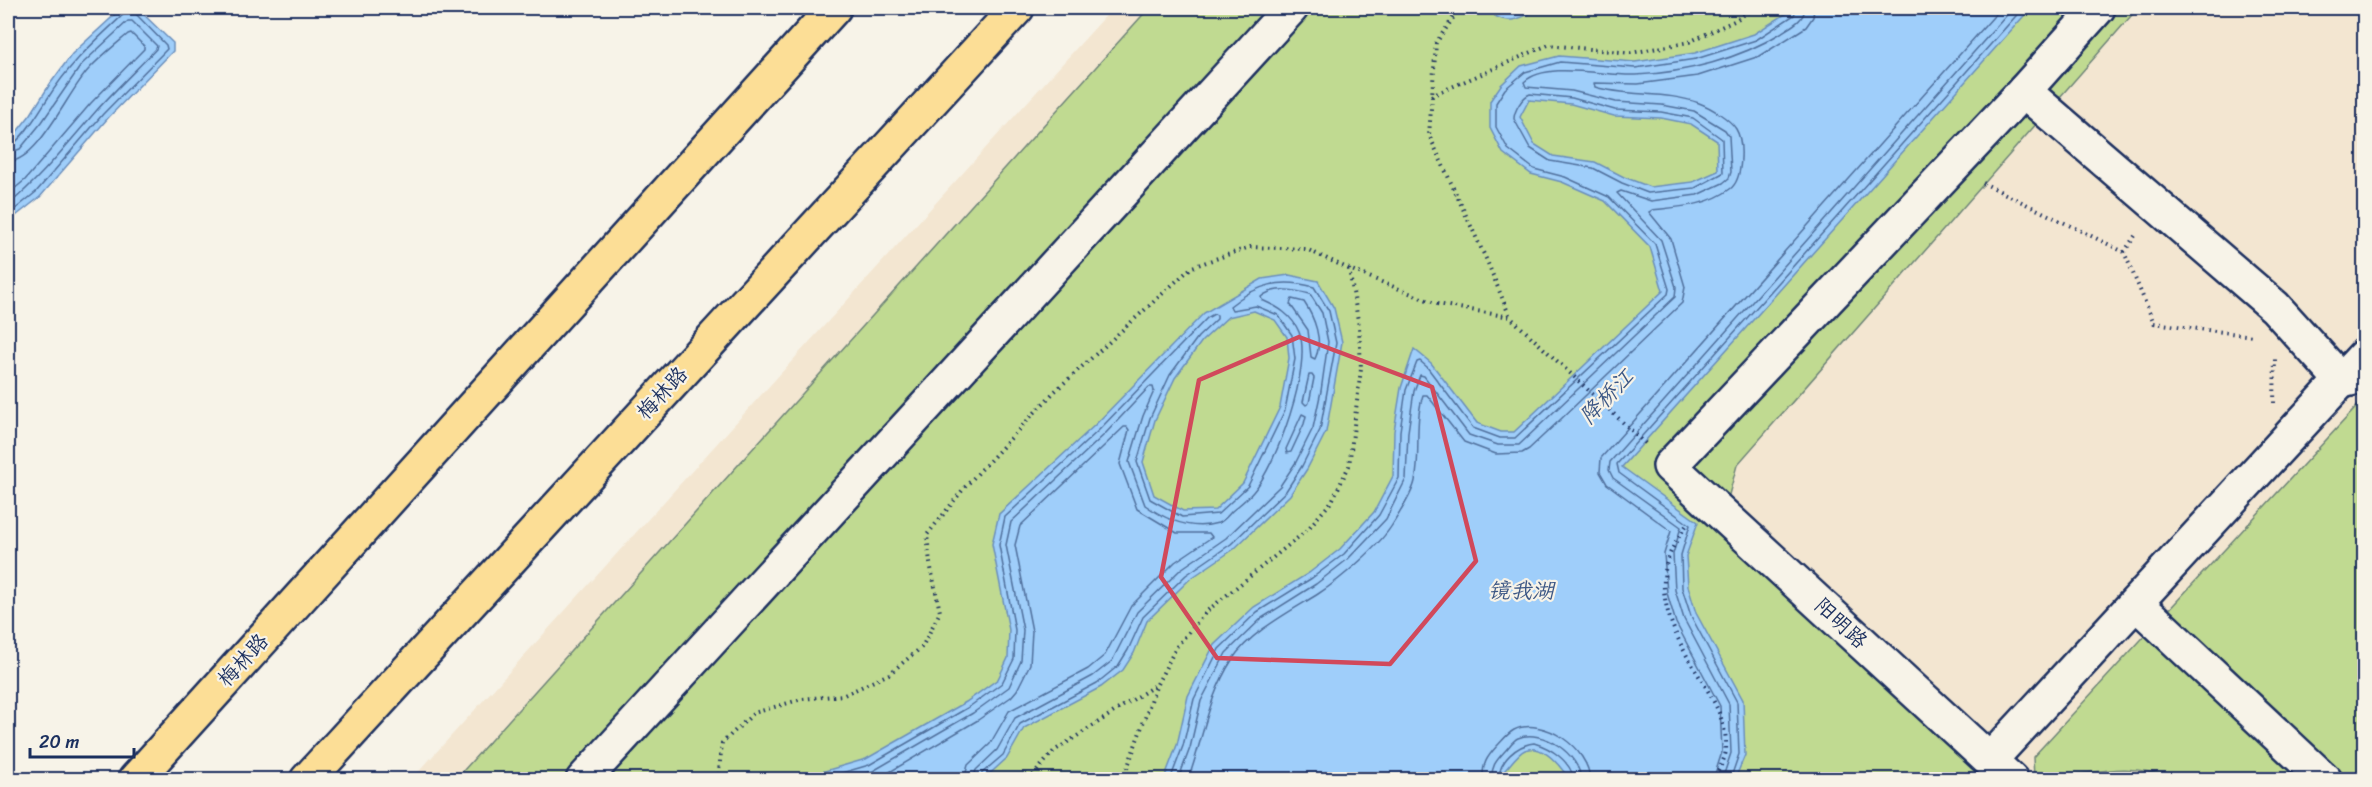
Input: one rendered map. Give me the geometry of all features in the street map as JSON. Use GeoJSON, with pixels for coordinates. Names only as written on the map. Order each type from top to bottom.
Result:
{"type":"FeatureCollection","features":[{"type":"Feature","properties":{"kind":"main road","name":"梅林路"},"geometry":{"type":"LineString","coordinates":[[135,780],[834,8]]}},
{"type":"Feature","properties":{"kind":"main road","name":"梅林路"},"geometry":{"type":"LineString","coordinates":[[307,780],[1017,8]]}},
{"type":"Feature","properties":{"kind":"street"},"geometry":{"type":"LineString","coordinates":[[583,780],[1291,8]]}},
{"type":"Feature","properties":{"kind":"street"},"geometry":{"type":"LineString","coordinates":[[1659,456],[1952,167],[2098,8]]}},
{"type":"Feature","properties":{"kind":"street"},"geometry":{"type":"LineString","coordinates":[[2024,91],[2275,307],[2353,378]]}},
{"type":"Feature","properties":{"kind":"street"},"geometry":{"type":"LineString","coordinates":[[2000,770],[2136,603],[2274,454],[2353,378],[2364,356]]}},
{"type":"Feature","properties":{"kind":"street","name":"阳明路"},"geometry":{"type":"LineString","coordinates":[[1659,456],[2000,770]]}},
{"type":"Feature","properties":{"kind":"street"},"geometry":{"type":"LineString","coordinates":[[2136,603],[2325,780]]}},
{"type":"Feature","properties":{"kind":"path"},"geometry":{"type":"LineString","coordinates":[[1460,8],[1436,43],[1429,135],[1510,317],[1659,456]]}},
{"type":"Feature","properties":{"kind":"path"},"geometry":{"type":"LineString","coordinates":[[1431,96],[1548,45],[1631,53],[1689,42],[1734,21],[1755,8]]}},
{"type":"Feature","properties":{"kind":"path"},"geometry":{"type":"LineString","coordinates":[[1952,167],[2124,252],[2154,322],[2275,339]]}},
{"type":"Feature","properties":{"kind":"path"},"geometry":{"type":"LineString","coordinates":[[718,780],[722,743],[754,713],[802,699],[844,695],[889,674],[922,647],[940,612],[927,536],[965,487],[1054,392],[1192,267],[1250,247],[1306,249],[1437,304],[1510,317]]}},
{"type":"Feature","properties":{"kind":"path"},"geometry":{"type":"LineString","coordinates":[[1123,780],[1157,684],[1177,646],[1207,611],[1306,531],[1332,501],[1349,466],[1361,369],[1359,326],[1349,269]]}},
{"type":"Feature","properties":{"kind":"path"},"geometry":{"type":"LineString","coordinates":[[2274,454],[2275,307]]}},
{"type":"Feature","properties":{"kind":"path"},"geometry":{"type":"LineString","coordinates":[[1704,498],[1676,541],[1665,570],[1664,588],[1677,638],[1712,696],[1723,729],[1726,751],[1713,780]]}},
{"type":"Feature","properties":{"kind":"path"},"geometry":{"type":"LineString","coordinates":[[1029,780],[1054,751],[1157,684]]}},
{"type":"Feature","properties":{"kind":"highlighted area"},"geometry":{"type":"Polygon","coordinates":[[[1299,337],[1432,387],[1476,561],[1390,664],[1217,658],[1161,577],[1199,380],[1299,337]]]}},
{"type":"Feature","properties":{"kind":"shaded area"},"geometry":{"type":"Polygon","coordinates":[[[1113,8],[2364,8],[2364,779],[411,780],[1113,8]]]}},
{"type":"Feature","properties":{"kind":"green space"},"geometry":{"type":"Polygon","coordinates":[[[1149,8],[2138,8],[1737,465],[1720,528],[1981,768],[1970,779],[455,780],[1149,8]]]}},
{"type":"Feature","properties":{"kind":"green space"},"geometry":{"type":"Polygon","coordinates":[[[2364,399],[2364,779],[2345,779],[2165,614],[2364,399]]]}},
{"type":"Feature","properties":{"kind":"green space"},"geometry":{"type":"Polygon","coordinates":[[[2151,629],[2314,779],[2169,779],[2152,773],[2119,769],[2034,779],[2033,757],[2151,629]]]}},
{"type":"Feature","properties":{"kind":"water"},"geometry":{"type":"Polygon","coordinates":[[[137,8],[173,43],[173,51],[108,118],[40,197],[8,222],[8,143],[72,54],[121,9],[137,8]]]}},
{"type":"Feature","properties":{"kind":"water"},"geometry":{"type":"Polygon","coordinates":[[[1499,8],[1542,8],[1519,18],[1507,20],[1495,16],[1499,8]]]}},
{"type":"Feature","properties":{"kind":"water","name":"镜我湖"},"geometry":{"type":"Polygon","coordinates":[[[1795,8],[2031,8],[1622,467],[1698,522],[1686,556],[1688,586],[1696,613],[1743,700],[1745,755],[1735,779],[1569,779],[1551,757],[1532,749],[1525,750],[1514,759],[1505,770],[1505,779],[1164,779],[1177,745],[1188,696],[1214,645],[1254,607],[1309,573],[1340,549],[1374,512],[1393,476],[1394,431],[1401,388],[1414,349],[1431,363],[1477,423],[1501,432],[1514,432],[1663,291],[1650,247],[1605,201],[1562,182],[1531,174],[1503,153],[1490,128],[1490,101],[1501,85],[1521,66],[1559,56],[1635,62],[1695,53],[1754,34],[1795,8]],[[1529,100],[1520,117],[1534,144],[1553,156],[1595,162],[1650,187],[1693,182],[1718,171],[1717,141],[1691,124],[1661,118],[1614,116],[1571,104],[1529,100]]]}},
{"type":"Feature","properties":{"kind":"water"},"geometry":{"type":"Polygon","coordinates":[[[1289,275],[1318,281],[1334,308],[1342,342],[1326,432],[1307,469],[1290,495],[1234,549],[1190,579],[1147,621],[1134,653],[1123,670],[1101,687],[1024,728],[1007,758],[984,779],[805,779],[866,759],[966,702],[998,679],[1008,658],[1009,630],[992,544],[999,514],[1095,425],[1204,313],[1262,279],[1289,275]],[[1254,311],[1228,317],[1202,341],[1175,378],[1155,420],[1143,462],[1154,495],[1183,511],[1215,510],[1243,483],[1280,407],[1289,358],[1287,337],[1275,320],[1254,311]]]}},
{"type":"Feature","properties":{"kind":"water label","name":"降桥江"},"geometry":{"type":"Point","coordinates":[1606,396]}}]}
